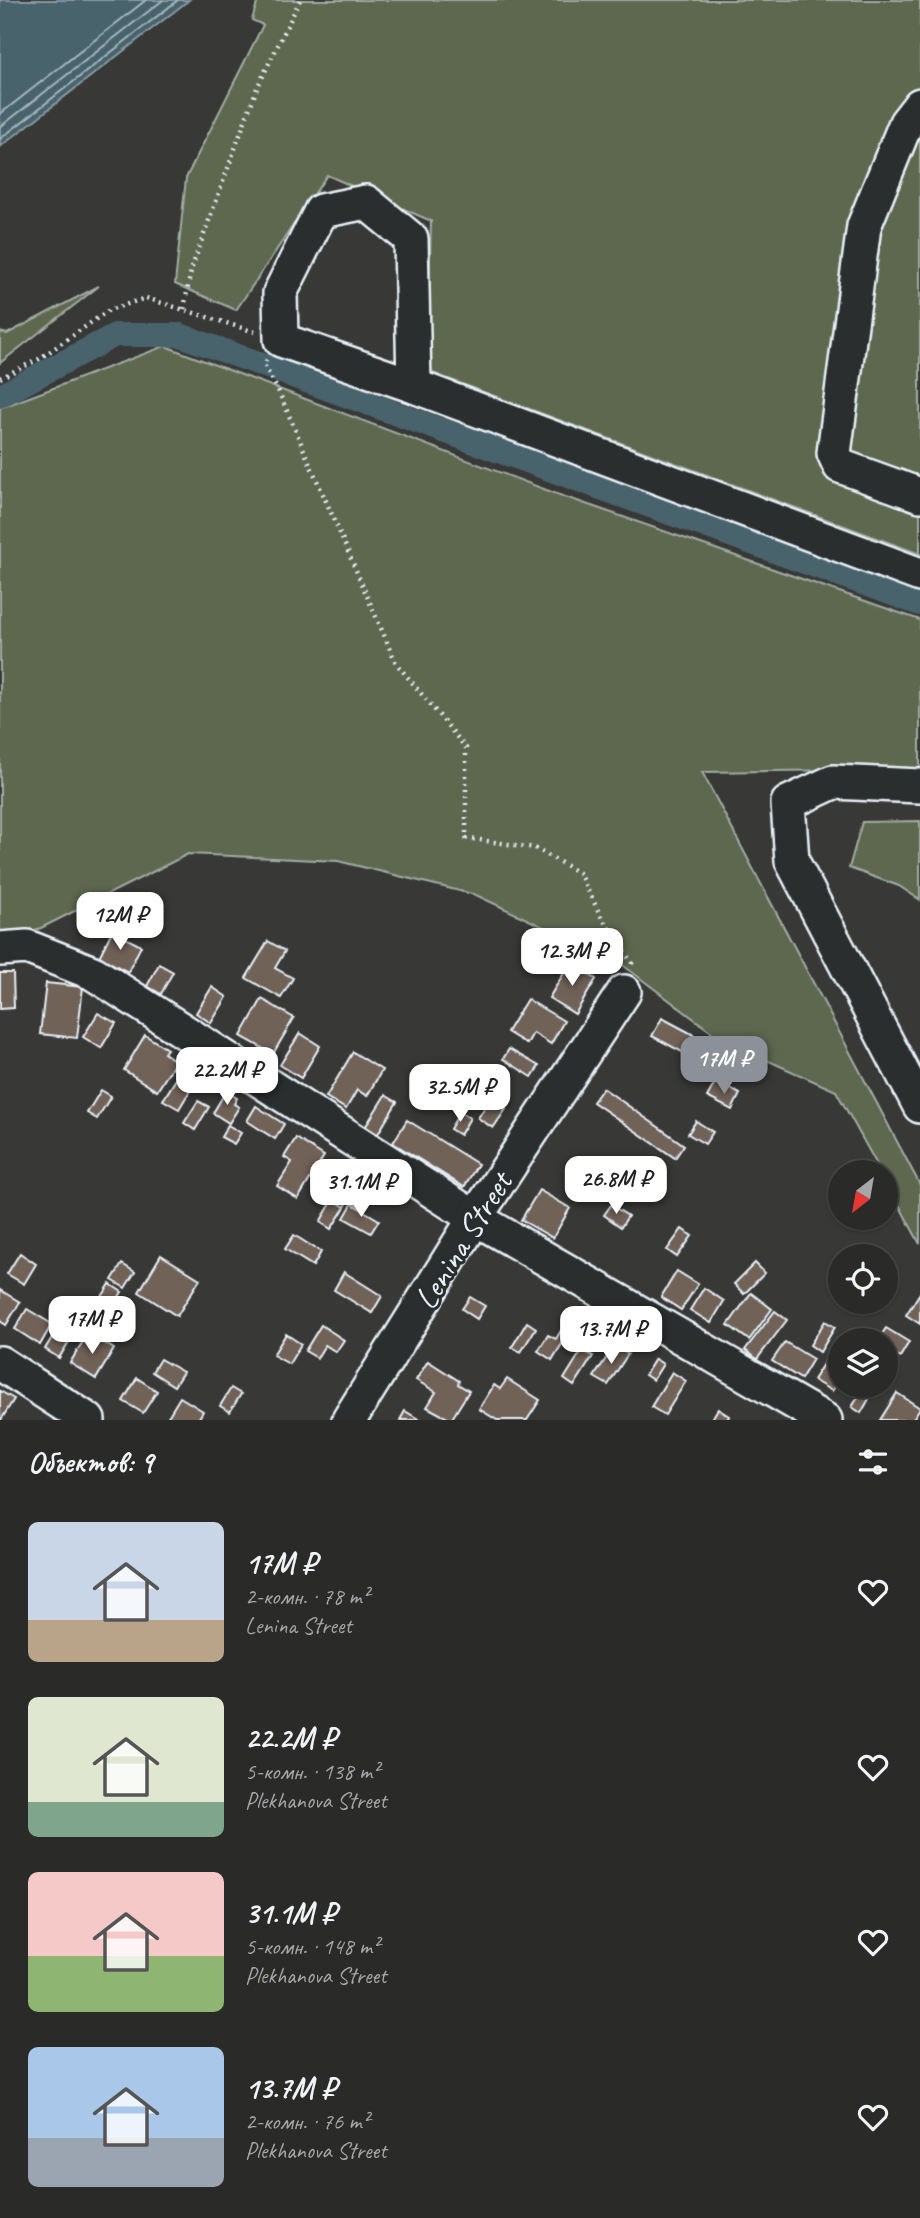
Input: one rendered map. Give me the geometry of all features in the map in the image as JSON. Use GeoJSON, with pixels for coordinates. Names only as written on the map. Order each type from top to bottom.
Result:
{"type":"FeatureCollection","features":[{"type":"Feature","properties":{"kind":"street"},"geometry":{"type":"LineString","coordinates":[[920,105],[906,123],[864,226],[834,453],[841,467],[920,495]]}},
{"type":"Feature","properties":{"kind":"street"},"geometry":{"type":"LineString","coordinates":[[414,386],[411,239],[366,202],[321,211],[279,293],[281,340],[414,386],[920,575]]}},
{"type":"Feature","properties":{"kind":"street"},"geometry":{"type":"LineString","coordinates":[[920,786],[833,782],[788,803],[792,861],[920,1106]]}},
{"type":"Feature","properties":{"kind":"street"},"geometry":{"type":"LineString","coordinates":[[0,948],[27,947],[93,973],[475,1218],[825,1420]]}},
{"type":"Feature","properties":{"kind":"street","name":"Lenina Street"},"geometry":{"type":"LineString","coordinates":[[349,1420],[475,1218],[624,992]]}},
{"type":"Feature","properties":{"kind":"street"},"geometry":{"type":"LineString","coordinates":[[0,1363],[88,1420]]}},
{"type":"Feature","properties":{"kind":"path"},"geometry":{"type":"LineString","coordinates":[[183,310],[191,270],[257,88],[300,0]]}},
{"type":"Feature","properties":{"kind":"path"},"geometry":{"type":"LineString","coordinates":[[0,378],[39,359],[109,310],[146,298],[281,340],[264,365],[278,390],[396,663],[466,748],[466,838],[534,848],[579,873],[601,918],[632,963],[624,992]]}},
{"type":"Feature","properties":{"kind":"green space"},"geometry":{"type":"Polygon","coordinates":[[[258,0],[920,0],[920,554],[427,371],[431,221],[327,175],[236,310],[175,284],[186,178],[263,25],[252,20],[258,0]]]}},
{"type":"Feature","properties":{"kind":"green space"},"geometry":{"type":"Polygon","coordinates":[[[99,286],[0,363],[0,332],[7,334],[99,286]]]}},
{"type":"Feature","properties":{"kind":"green space"},"geometry":{"type":"Polygon","coordinates":[[[165,346],[557,494],[920,620],[920,769],[702,772],[920,1185],[920,1244],[898,1203],[898,1160],[874,1160],[836,1091],[722,1040],[620,963],[476,895],[338,861],[188,854],[41,928],[0,941],[0,408],[165,346]]]}},
{"type":"Feature","properties":{"kind":"green space"},"geometry":{"type":"Polygon","coordinates":[[[920,821],[920,900],[899,886],[849,868],[862,822],[920,821]]]}},
{"type":"Feature","properties":{"kind":"water"},"geometry":{"type":"Polygon","coordinates":[[[0,0],[189,0],[0,147],[0,0]]]}},
{"type":"Feature","properties":{"kind":"building"},"geometry":{"type":"Polygon","coordinates":[[[112,931],[141,946],[128,972],[99,957],[112,931]]]}},
{"type":"Feature","properties":{"kind":"building"},"geometry":{"type":"Polygon","coordinates":[[[268,941],[285,951],[275,968],[293,978],[281,998],[246,978],[268,941]]]}},
{"type":"Feature","properties":{"kind":"building"},"geometry":{"type":"Polygon","coordinates":[[[570,963],[596,979],[575,1014],[549,998],[570,963]]]}},
{"type":"Feature","properties":{"kind":"building"},"geometry":{"type":"Polygon","coordinates":[[[159,964],[173,972],[161,994],[147,986],[159,964]]]}},
{"type":"Feature","properties":{"kind":"building"},"geometry":{"type":"Polygon","coordinates":[[[0,973],[13,973],[14,1008],[0,1009],[0,973]]]}},
{"type":"Feature","properties":{"kind":"building"},"geometry":{"type":"Polygon","coordinates":[[[46,983],[83,987],[77,1038],[40,1034],[46,983]]]}},
{"type":"Feature","properties":{"kind":"building"},"geometry":{"type":"Polygon","coordinates":[[[212,987],[227,997],[211,1023],[196,1013],[212,987]]]}},
{"type":"Feature","properties":{"kind":"building"},"geometry":{"type":"Polygon","coordinates":[[[262,999],[294,1018],[273,1054],[241,1036],[262,999]]]}},
{"type":"Feature","properties":{"kind":"building"},"geometry":{"type":"Polygon","coordinates":[[[527,999],[564,1021],[551,1044],[533,1033],[527,1044],[507,1032],[527,999]]]}},
{"type":"Feature","properties":{"kind":"building"},"geometry":{"type":"Polygon","coordinates":[[[98,1013],[116,1023],[101,1048],[83,1037],[98,1013]]]}},
{"type":"Feature","properties":{"kind":"building"},"geometry":{"type":"Polygon","coordinates":[[[662,1018],[694,1035],[684,1053],[652,1036],[662,1018]]]}},
{"type":"Feature","properties":{"kind":"building"},"geometry":{"type":"Polygon","coordinates":[[[300,1033],[320,1046],[301,1078],[280,1065],[300,1033]]]}},
{"type":"Feature","properties":{"kind":"building"},"geometry":{"type":"Polygon","coordinates":[[[145,1035],[167,1049],[164,1053],[176,1061],[157,1091],[124,1070],[145,1035]]]}},
{"type":"Feature","properties":{"kind":"building"},"geometry":{"type":"Polygon","coordinates":[[[509,1049],[539,1066],[532,1077],[503,1059],[509,1049]]]}},
{"type":"Feature","properties":{"kind":"building"},"geometry":{"type":"Polygon","coordinates":[[[353,1052],[382,1070],[367,1096],[357,1090],[346,1109],[326,1097],[353,1052]]]}},
{"type":"Feature","properties":{"kind":"building"},"geometry":{"type":"Polygon","coordinates":[[[186,1063],[201,1072],[179,1109],[163,1100],[186,1063]]]}},
{"type":"Feature","properties":{"kind":"building"},"geometry":{"type":"Polygon","coordinates":[[[716,1081],[740,1094],[732,1110],[707,1097],[716,1081]]]}},
{"type":"Feature","properties":{"kind":"building"},"geometry":{"type":"Polygon","coordinates":[[[603,1088],[684,1145],[675,1158],[593,1102],[603,1088]]]}},
{"type":"Feature","properties":{"kind":"building"},"geometry":{"type":"Polygon","coordinates":[[[101,1090],[111,1096],[97,1119],[87,1113],[101,1090]]]}},
{"type":"Feature","properties":{"kind":"building"},"geometry":{"type":"Polygon","coordinates":[[[226,1091],[237,1098],[234,1104],[239,1107],[229,1123],[213,1113],[226,1091]]]}},
{"type":"Feature","properties":{"kind":"building"},"geometry":{"type":"Polygon","coordinates":[[[385,1095],[397,1102],[376,1137],[364,1129],[385,1095]]]}},
{"type":"Feature","properties":{"kind":"building"},"geometry":{"type":"Polygon","coordinates":[[[490,1099],[506,1109],[493,1128],[478,1118],[490,1099]]]}},
{"type":"Feature","properties":{"kind":"building"},"geometry":{"type":"Polygon","coordinates":[[[198,1101],[209,1107],[195,1130],[184,1123],[198,1101]]]}},
{"type":"Feature","properties":{"kind":"building"},"geometry":{"type":"Polygon","coordinates":[[[256,1106],[284,1124],[275,1139],[247,1121],[256,1106]]]}},
{"type":"Feature","properties":{"kind":"building"},"geometry":{"type":"Polygon","coordinates":[[[460,1112],[470,1118],[460,1135],[450,1129],[460,1112]]]}},
{"type":"Feature","properties":{"kind":"building"},"geometry":{"type":"Polygon","coordinates":[[[407,1120],[478,1164],[464,1187],[393,1143],[407,1120]]]}},
{"type":"Feature","properties":{"kind":"building"},"geometry":{"type":"Polygon","coordinates":[[[696,1121],[713,1132],[705,1144],[688,1134],[696,1121]]]}},
{"type":"Feature","properties":{"kind":"building"},"geometry":{"type":"Polygon","coordinates":[[[228,1125],[241,1133],[234,1144],[221,1137],[228,1125]]]}},
{"type":"Feature","properties":{"kind":"building"},"geometry":{"type":"Polygon","coordinates":[[[296,1138],[324,1156],[298,1199],[277,1186],[292,1162],[284,1157],[296,1138]]]}},
{"type":"Feature","properties":{"kind":"building"},"geometry":{"type":"Polygon","coordinates":[[[336,1164],[373,1187],[360,1207],[349,1200],[345,1207],[319,1191],[336,1164]]]}},
{"type":"Feature","properties":{"kind":"building"},"geometry":{"type":"Polygon","coordinates":[[[539,1190],[570,1208],[553,1238],[521,1220],[539,1190]]]}},
{"type":"Feature","properties":{"kind":"building"},"geometry":{"type":"Polygon","coordinates":[[[333,1200],[345,1207],[331,1229],[320,1222],[333,1200]]]}},
{"type":"Feature","properties":{"kind":"building"},"geometry":{"type":"Polygon","coordinates":[[[352,1204],[379,1220],[371,1233],[344,1218],[352,1204]]]}},
{"type":"Feature","properties":{"kind":"building"},"geometry":{"type":"Polygon","coordinates":[[[611,1205],[628,1216],[621,1227],[604,1215],[611,1205]]]}},
{"type":"Feature","properties":{"kind":"building"},"geometry":{"type":"Polygon","coordinates":[[[682,1229],[692,1236],[677,1257],[667,1250],[682,1229]]]}},
{"type":"Feature","properties":{"kind":"building"},"geometry":{"type":"Polygon","coordinates":[[[294,1235],[321,1252],[313,1266],[285,1249],[294,1235]]]}},
{"type":"Feature","properties":{"kind":"building"},"geometry":{"type":"Polygon","coordinates":[[[20,1253],[36,1264],[24,1284],[7,1274],[20,1253]]]}},
{"type":"Feature","properties":{"kind":"building"},"geometry":{"type":"Polygon","coordinates":[[[161,1255],[200,1279],[177,1316],[139,1292],[161,1255]]]}},
{"type":"Feature","properties":{"kind":"building"},"geometry":{"type":"Polygon","coordinates":[[[755,1263],[765,1273],[744,1294],[734,1284],[755,1263]]]}},
{"type":"Feature","properties":{"kind":"building"},"geometry":{"type":"Polygon","coordinates":[[[122,1264],[135,1272],[125,1288],[112,1280],[122,1264]]]}},
{"type":"Feature","properties":{"kind":"building"},"geometry":{"type":"Polygon","coordinates":[[[677,1271],[698,1284],[681,1310],[661,1297],[677,1271]]]}},
{"type":"Feature","properties":{"kind":"building"},"geometry":{"type":"Polygon","coordinates":[[[344,1272],[382,1296],[372,1313],[334,1290],[344,1272]]]}},
{"type":"Feature","properties":{"kind":"building"},"geometry":{"type":"Polygon","coordinates":[[[110,1284],[122,1292],[102,1324],[90,1316],[110,1284]]]}},
{"type":"Feature","properties":{"kind":"building"},"geometry":{"type":"Polygon","coordinates":[[[704,1288],[724,1301],[711,1323],[690,1310],[704,1288]]]}},
{"type":"Feature","properties":{"kind":"building"},"geometry":{"type":"Polygon","coordinates":[[[0,1290],[20,1302],[6,1325],[0,1321],[0,1290]]]}},
{"type":"Feature","properties":{"kind":"building"},"geometry":{"type":"Polygon","coordinates":[[[751,1293],[772,1309],[749,1340],[728,1325],[751,1293]]]}},
{"type":"Feature","properties":{"kind":"building"},"geometry":{"type":"Polygon","coordinates":[[[920,1293],[920,1324],[906,1315],[920,1293]]]}},
{"type":"Feature","properties":{"kind":"building"},"geometry":{"type":"Polygon","coordinates":[[[470,1297],[485,1306],[477,1319],[462,1309],[470,1297]]]}},
{"type":"Feature","properties":{"kind":"building"},"geometry":{"type":"Polygon","coordinates":[[[27,1309],[52,1324],[40,1345],[15,1329],[27,1309]]]}},
{"type":"Feature","properties":{"kind":"building"},"geometry":{"type":"Polygon","coordinates":[[[775,1311],[787,1320],[757,1359],[745,1350],[775,1311]]]}},
{"type":"Feature","properties":{"kind":"building"},"geometry":{"type":"Polygon","coordinates":[[[67,1313],[81,1322],[59,1358],[45,1349],[67,1313]]]}},
{"type":"Feature","properties":{"kind":"building"},"geometry":{"type":"Polygon","coordinates":[[[570,1315],[588,1325],[572,1351],[562,1344],[552,1360],[538,1351],[548,1335],[556,1339],[570,1315]]]}},
{"type":"Feature","properties":{"kind":"building"},"geometry":{"type":"Polygon","coordinates":[[[825,1321],[835,1327],[828,1328],[828,1339],[820,1352],[810,1345],[825,1321]]]}},
{"type":"Feature","properties":{"kind":"building"},"geometry":{"type":"Polygon","coordinates":[[[527,1322],[536,1328],[521,1352],[512,1347],[527,1322]]]}},
{"type":"Feature","properties":{"kind":"building"},"geometry":{"type":"Polygon","coordinates":[[[321,1325],[344,1340],[336,1352],[325,1345],[317,1358],[305,1351],[321,1325]]]}},
{"type":"Feature","properties":{"kind":"building"},"geometry":{"type":"Polygon","coordinates":[[[88,1333],[114,1349],[96,1379],[70,1363],[88,1333]]]}},
{"type":"Feature","properties":{"kind":"building"},"geometry":{"type":"Polygon","coordinates":[[[286,1334],[301,1344],[289,1364],[273,1355],[286,1334]]]}},
{"type":"Feature","properties":{"kind":"building"},"geometry":{"type":"Polygon","coordinates":[[[898,1335],[909,1342],[900,1357],[898,1356],[898,1335]]]}},
{"type":"Feature","properties":{"kind":"building"},"geometry":{"type":"Polygon","coordinates":[[[785,1342],[813,1359],[801,1379],[772,1361],[785,1342]]]}},
{"type":"Feature","properties":{"kind":"building"},"geometry":{"type":"Polygon","coordinates":[[[614,1346],[628,1354],[608,1385],[594,1377],[614,1346]]]}},
{"type":"Feature","properties":{"kind":"building"},"geometry":{"type":"Polygon","coordinates":[[[582,1350],[593,1356],[574,1386],[564,1379],[582,1350]]]}},
{"type":"Feature","properties":{"kind":"building"},"geometry":{"type":"Polygon","coordinates":[[[828,1356],[828,1389],[813,1380],[828,1356]]]}},
{"type":"Feature","properties":{"kind":"building"},"geometry":{"type":"Polygon","coordinates":[[[160,1359],[183,1372],[174,1386],[152,1372],[160,1359]]]}},
{"type":"Feature","properties":{"kind":"building"},"geometry":{"type":"Polygon","coordinates":[[[655,1359],[663,1364],[653,1380],[645,1375],[655,1359]]]}},
{"type":"Feature","properties":{"kind":"building"},"geometry":{"type":"Polygon","coordinates":[[[428,1361],[459,1381],[458,1384],[469,1391],[451,1420],[427,1407],[436,1392],[416,1380],[428,1361]]]}},
{"type":"Feature","properties":{"kind":"building"},"geometry":{"type":"Polygon","coordinates":[[[672,1372],[686,1381],[665,1415],[651,1407],[672,1372]]]}},
{"type":"Feature","properties":{"kind":"building"},"geometry":{"type":"Polygon","coordinates":[[[137,1378],[157,1391],[143,1413],[123,1401],[137,1378]]]}},
{"type":"Feature","properties":{"kind":"building"},"geometry":{"type":"Polygon","coordinates":[[[507,1379],[540,1400],[527,1420],[497,1420],[479,1409],[494,1385],[500,1389],[507,1379]]]}},
{"type":"Feature","properties":{"kind":"building"},"geometry":{"type":"Polygon","coordinates":[[[231,1388],[241,1394],[230,1412],[220,1406],[231,1388]]]}},
{"type":"Feature","properties":{"kind":"building"},"geometry":{"type":"Polygon","coordinates":[[[0,1391],[14,1399],[1,1420],[0,1419],[0,1391]]]}},
{"type":"Feature","properties":{"kind":"building"},"geometry":{"type":"Polygon","coordinates":[[[898,1394],[920,1408],[912,1420],[880,1420],[894,1398],[898,1398],[898,1394]]]}},
{"type":"Feature","properties":{"kind":"building"},"geometry":{"type":"Polygon","coordinates":[[[180,1397],[203,1411],[198,1420],[166,1420],[180,1397]]]}},
{"type":"Feature","properties":{"kind":"building"},"geometry":{"type":"Polygon","coordinates":[[[858,1398],[869,1399],[861,1413],[852,1407],[858,1398]]]}},
{"type":"Feature","properties":{"kind":"building"},"geometry":{"type":"Polygon","coordinates":[[[718,1409],[729,1416],[727,1420],[711,1420],[718,1409]]]}},
{"type":"Feature","properties":{"kind":"building"},"geometry":{"type":"Polygon","coordinates":[[[405,1411],[420,1420],[400,1420],[405,1411]]]}},
{"type":"Feature","properties":{"kind":"waterway"},"geometry":{"type":"LineString","coordinates":[[0,396],[115,335],[180,335],[920,604]]}}]}
